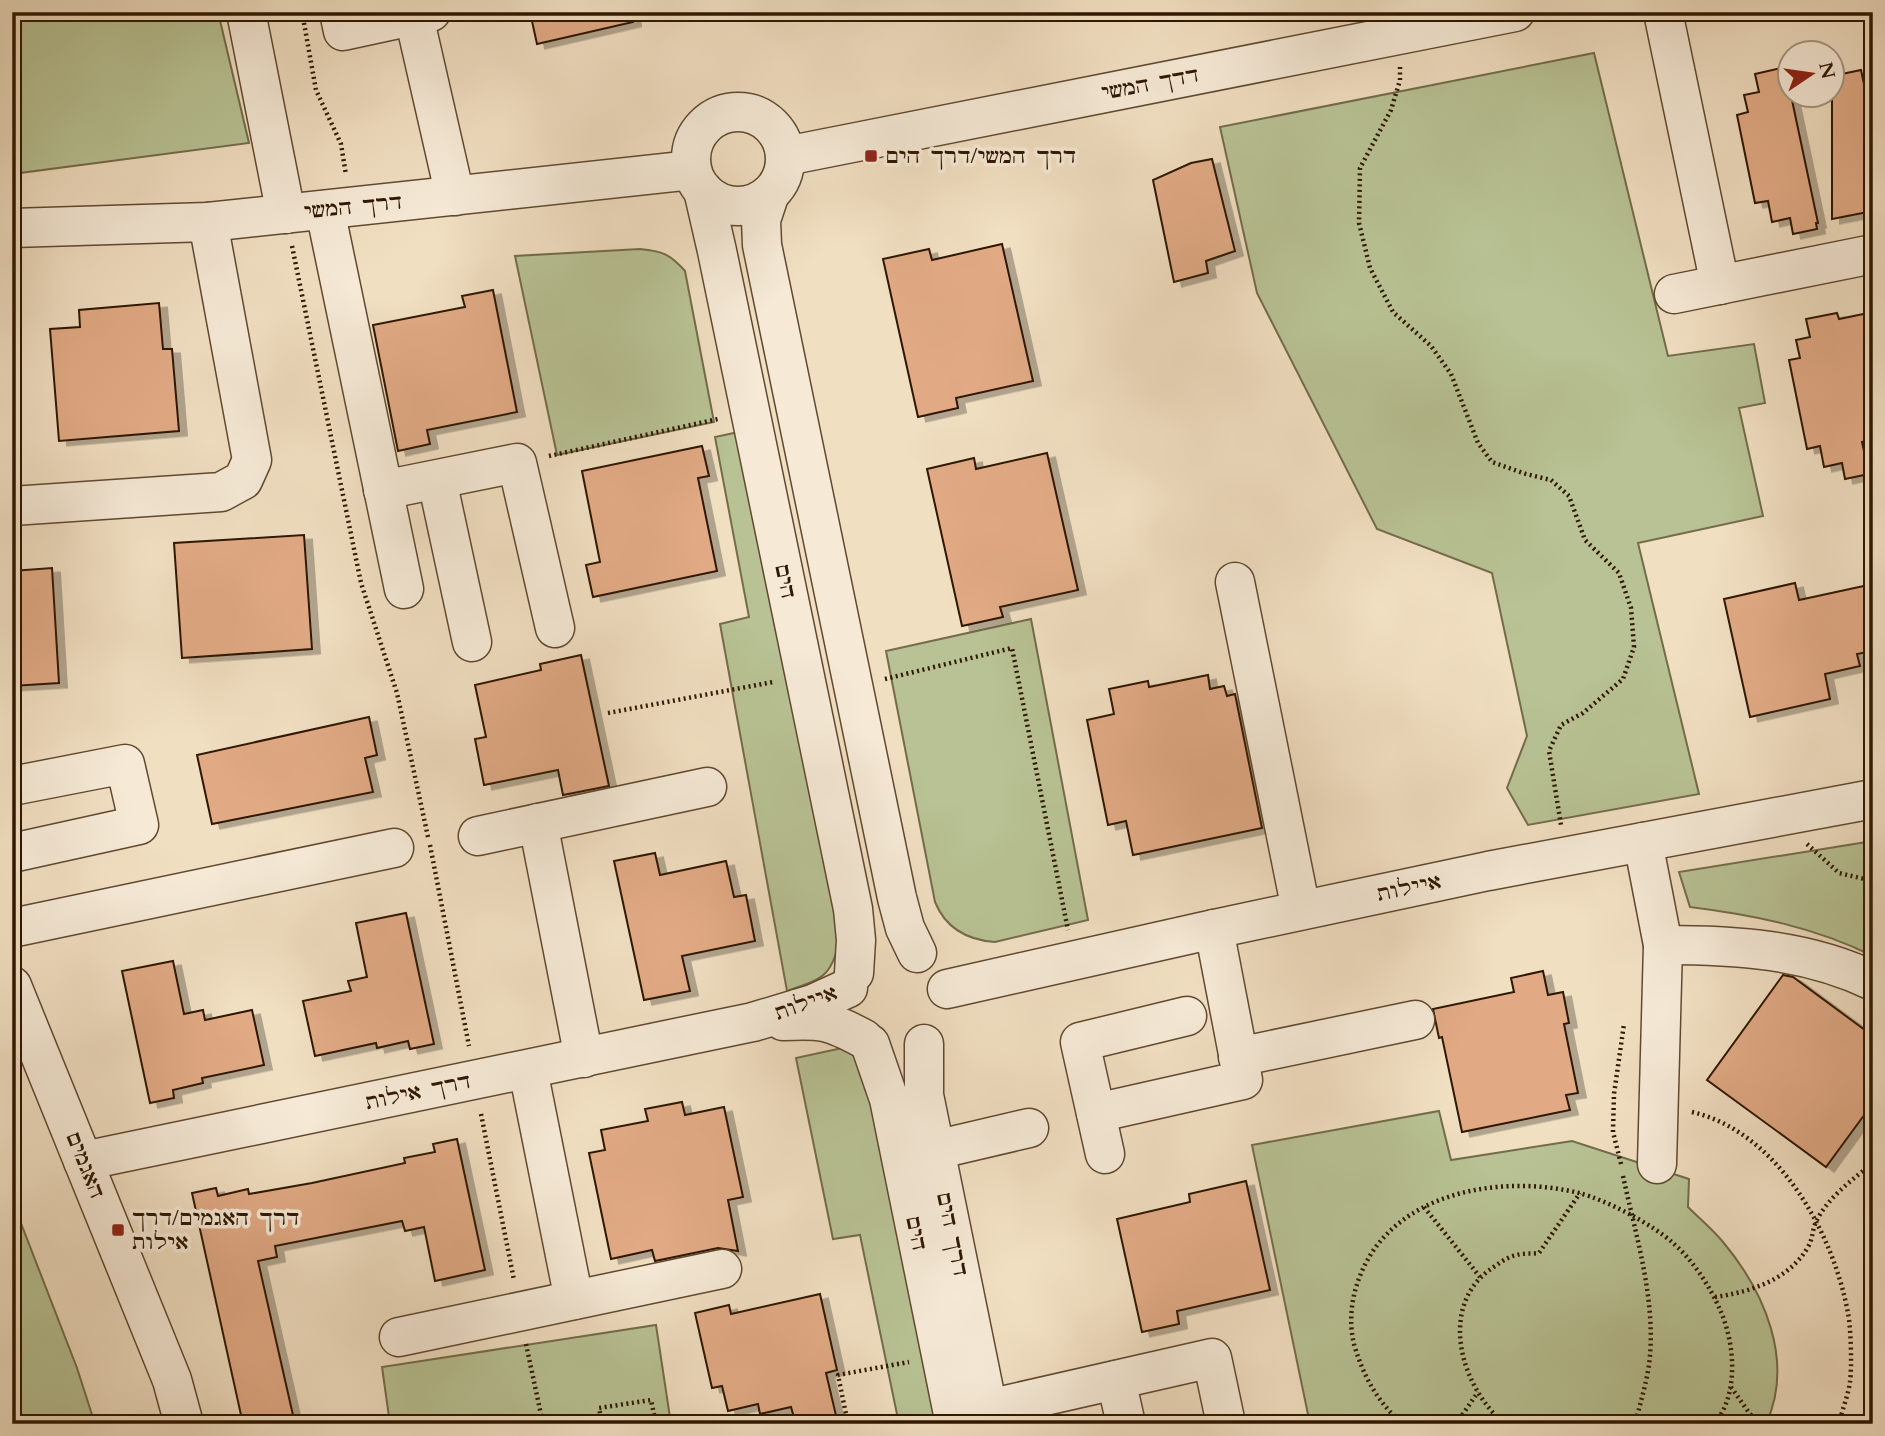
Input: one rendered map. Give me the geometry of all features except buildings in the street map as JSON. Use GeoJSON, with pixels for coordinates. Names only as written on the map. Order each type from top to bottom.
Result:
{"type":"FeatureCollection","features":[{"type":"Feature","properties":{"kind":"street"},"geometry":{"type":"LineString","coordinates":[[246,12],[286,214]]}},
{"type":"Feature","properties":{"kind":"street"},"geometry":{"type":"LineString","coordinates":[[339,12],[343,31],[419,13],[455,196]]}},
{"type":"Feature","properties":{"kind":"street","name":"דדך המשי"},"geometry":{"type":"LineString","coordinates":[[786,156],[1515,12]]}},
{"type":"Feature","properties":{"kind":"street"},"geometry":{"type":"LineString","coordinates":[[1663,12],[1720,285]]}},
{"type":"Feature","properties":{"kind":"street"},"geometry":{"type":"LineString","coordinates":[[769,196],[749,206],[720,203],[697,180],[693,147],[702,128],[714,118],[736,111],[750,113],[770,123],[779,134],[786,156],[782,178],[769,196],[761,220],[762,245],[897,898],[905,928],[917,953]]}},
{"type":"Feature","properties":{"kind":"street","name":"דרך המשי"},"geometry":{"type":"LineString","coordinates":[[12,228],[208,222],[455,196],[697,180]]}},
{"type":"Feature","properties":{"kind":"street","name":"הים"},"geometry":{"type":"LineString","coordinates":[[697,180],[751,415],[853,909],[856,940],[851,980]]}},
{"type":"Feature","properties":{"kind":"street"},"geometry":{"type":"LineString","coordinates":[[337,208],[383,490],[404,589]]}},
{"type":"Feature","properties":{"kind":"street"},"geometry":{"type":"LineString","coordinates":[[13,504],[221,492],[243,480],[252,460],[208,222]]}},
{"type":"Feature","properties":{"kind":"street"},"geometry":{"type":"LineString","coordinates":[[1674,293],[1873,254]]}},
{"type":"Feature","properties":{"kind":"street"},"geometry":{"type":"LineString","coordinates":[[383,490],[517,463],[555,628]]}},
{"type":"Feature","properties":{"kind":"street"},"geometry":{"type":"LineString","coordinates":[[437,480],[472,642]]}},
{"type":"Feature","properties":{"kind":"street"},"geometry":{"type":"LineString","coordinates":[[1235,582],[1301,910]]}},
{"type":"Feature","properties":{"kind":"street"},"geometry":{"type":"LineString","coordinates":[[12,786],[125,764],[139,825],[12,853]]}},
{"type":"Feature","properties":{"kind":"street"},"geometry":{"type":"LineString","coordinates":[[478,836],[707,788]]}},
{"type":"Feature","properties":{"kind":"street","name":"איילות"},"geometry":{"type":"LineString","coordinates":[[947,989],[1301,910],[1568,856],[1873,799]]}},
{"type":"Feature","properties":{"kind":"street"},"geometry":{"type":"LineString","coordinates":[[538,823],[584,1058]]}},
{"type":"Feature","properties":{"kind":"street"},"geometry":{"type":"LineString","coordinates":[[1643,842],[1663,945],[1657,1164]]}},
{"type":"Feature","properties":{"kind":"street"},"geometry":{"type":"LineString","coordinates":[[12,928],[394,848]]}},
{"type":"Feature","properties":{"kind":"street"},"geometry":{"type":"LineString","coordinates":[[1096,1113],[1243,1080],[1214,929]]}},
{"type":"Feature","properties":{"kind":"street"},"geometry":{"type":"LineString","coordinates":[[1663,945],[1719,945],[1770,950],[1816,960],[1873,981]]}},
{"type":"Feature","properties":{"kind":"street"},"geometry":{"type":"LineString","coordinates":[[894,949],[917,953],[936,967],[947,989],[948,1005],[944,1020],[936,1034],[924,1044],[901,1052],[884,1050],[867,1041],[854,1027],[847,1012],[851,980],[864,961],[878,953],[894,949]]}},
{"type":"Feature","properties":{"kind":"street","name":"איילות"},"geometry":{"type":"LineString","coordinates":[[753,1022],[813,1004],[851,980]]}},
{"type":"Feature","properties":{"kind":"street","name":"האגמים"},"geometry":{"type":"LineString","coordinates":[[12,986],[172,1380],[184,1424]]}},
{"type":"Feature","properties":{"kind":"street"},"geometry":{"type":"LineString","coordinates":[[1105,1154],[1080,1042],[1187,1016]]}},
{"type":"Feature","properties":{"kind":"street","name":"איילות"},"geometry":{"type":"LineString","coordinates":[[753,1022],[819,1020],[837,1025],[867,1041]]}},
{"type":"Feature","properties":{"kind":"street"},"geometry":{"type":"LineString","coordinates":[[1238,1057],[1415,1020]]}},
{"type":"Feature","properties":{"kind":"street","name":"דרך אילות"},"geometry":{"type":"LineString","coordinates":[[83,1161],[753,1022]]}},
{"type":"Feature","properties":{"kind":"street","name":"הים"},"geometry":{"type":"LineString","coordinates":[[867,1041],[888,1100],[941,1356],[978,1419]]}},
{"type":"Feature","properties":{"kind":"street","name":"דרך הים"},"geometry":{"type":"LineString","coordinates":[[924,1044],[924,1095],[978,1419]]}},
{"type":"Feature","properties":{"kind":"street"},"geometry":{"type":"LineString","coordinates":[[528,1070],[574,1300]]}},
{"type":"Feature","properties":{"kind":"street"},"geometry":{"type":"LineString","coordinates":[[935,1150],[1029,1128]]}},
{"type":"Feature","properties":{"kind":"street"},"geometry":{"type":"LineString","coordinates":[[399,1337],[722,1269]]}},
{"type":"Feature","properties":{"kind":"street"},"geometry":{"type":"LineString","coordinates":[[978,1419],[1116,1380],[1212,1358],[1226,1424]]}},
{"type":"Feature","properties":{"kind":"street"},"geometry":{"type":"LineString","coordinates":[[1116,1380],[1126,1424]]}},
{"type":"Feature","properties":{"kind":"path"},"geometry":{"type":"LineString","coordinates":[[302,12],[316,90],[341,144],[346,163],[337,208]]}},
{"type":"Feature","properties":{"kind":"path"},"geometry":{"type":"LineString","coordinates":[[1400,35],[1400,80],[1391,110],[1360,168],[1359,223],[1370,268],[1393,312],[1431,346],[1451,374],[1478,443],[1492,462],[1550,480],[1569,496],[1585,540],[1619,573],[1631,608],[1634,647],[1623,679],[1583,713],[1561,725],[1549,751],[1568,856]]}},
{"type":"Feature","properties":{"kind":"path"},"geometry":{"type":"LineString","coordinates":[[286,214],[361,583],[397,693],[420,793],[543,1424]]}},
{"type":"Feature","properties":{"kind":"path"},"geometry":{"type":"LineString","coordinates":[[517,463],[728,417],[751,415]]}},
{"type":"Feature","properties":{"kind":"path"},"geometry":{"type":"LineString","coordinates":[[853,686],[1013,648],[1074,960]]}},
{"type":"Feature","properties":{"kind":"path"},"geometry":{"type":"LineString","coordinates":[[608,713],[805,677]]}},
{"type":"Feature","properties":{"kind":"path"},"geometry":{"type":"LineString","coordinates":[[1779,817],[1821,860],[1839,873],[1873,881]]}},
{"type":"Feature","properties":{"kind":"path"},"geometry":{"type":"LineString","coordinates":[[1658,1104],[1713,1117],[1761,1148],[1802,1195],[1832,1251],[1849,1315],[1850,1381],[1839,1424]]}},
{"type":"Feature","properties":{"kind":"path"},"geometry":{"type":"LineString","coordinates":[[1715,1297],[1752,1289],[1792,1267],[1808,1248],[1816,1222],[1848,1184],[1873,1163]]}},
{"type":"Feature","properties":{"kind":"path"},"geometry":{"type":"LineString","coordinates":[[1404,1424],[1381,1402],[1366,1377],[1352,1335],[1351,1309],[1358,1280],[1368,1257],[1400,1222],[1423,1207],[1452,1195],[1481,1189],[1544,1187],[1580,1193],[1611,1204],[1673,1243],[1715,1297],[1728,1328],[1732,1359],[1731,1387],[1720,1418],[1714,1424]]}},
{"type":"Feature","properties":{"kind":"path"},"geometry":{"type":"LineString","coordinates":[[1505,1424],[1494,1415],[1466,1369],[1459,1321],[1470,1292],[1480,1277],[1516,1255],[1538,1253],[1580,1193]]}},
{"type":"Feature","properties":{"kind":"path"},"geometry":{"type":"LineString","coordinates":[[1423,1207],[1480,1277]]}},
{"type":"Feature","properties":{"kind":"path"},"geometry":{"type":"LineString","coordinates":[[848,1424],[838,1375],[941,1356]]}},
{"type":"Feature","properties":{"kind":"path"},"geometry":{"type":"LineString","coordinates":[[1731,1387],[1750,1414],[1763,1424]]}},
{"type":"Feature","properties":{"kind":"path"},"geometry":{"type":"LineString","coordinates":[[1456,1424],[1478,1392]]}},
{"type":"Feature","properties":{"kind":"path"},"geometry":{"type":"LineString","coordinates":[[12,1394],[24,1424]]}},
{"type":"Feature","properties":{"kind":"path"},"geometry":{"type":"LineString","coordinates":[[602,1424],[599,1408],[651,1400],[656,1424]]}},
{"type":"Feature","properties":{"kind":"path"},"geometry":{"type":"LineString","coordinates":[[1849,1424],[1873,1413]]}},
{"type":"Feature","properties":{"kind":"green space"},"geometry":{"type":"Polygon","coordinates":[[[12,12],[218,12],[249,143],[12,174],[12,12]]]}},
{"type":"Feature","properties":{"kind":"green space"},"geometry":{"type":"Polygon","coordinates":[[[1594,53],[1668,356],[1754,344],[1765,403],[1739,408],[1763,516],[1638,543],[1699,794],[1528,825],[1507,788],[1527,736],[1492,573],[1377,529],[1257,293],[1220,127],[1594,53]]]}},
{"type":"Feature","properties":{"kind":"green space"},"geometry":{"type":"Polygon","coordinates":[[[640,249],[665,254],[685,271],[714,422],[557,455],[515,256],[640,249]]]}},
{"type":"Feature","properties":{"kind":"green space"},"geometry":{"type":"Polygon","coordinates":[[[748,430],[842,935],[834,960],[825,974],[787,991],[720,624],[749,617],[715,437],[748,430]]]}},
{"type":"Feature","properties":{"kind":"green space"},"geometry":{"type":"Polygon","coordinates":[[[1031,619],[1088,920],[995,942],[985,941],[967,936],[951,926],[935,902],[886,651],[1031,619]]]}},
{"type":"Feature","properties":{"kind":"green space"},"geometry":{"type":"Polygon","coordinates":[[[1873,841],[1873,956],[1806,930],[1737,914],[1690,907],[1679,872],[1873,841]]]}},
{"type":"Feature","properties":{"kind":"green space"},"geometry":{"type":"Polygon","coordinates":[[[842,1048],[872,1063],[944,1424],[899,1424],[860,1235],[833,1239],[796,1058],[842,1048]]]}},
{"type":"Feature","properties":{"kind":"green space"},"geometry":{"type":"Polygon","coordinates":[[[1439,1111],[1451,1160],[1572,1141],[1689,1179],[1688,1207],[1738,1261],[1751,1282],[1771,1328],[1777,1376],[1774,1400],[1766,1424],[1310,1424],[1252,1145],[1439,1111]]]}},
{"type":"Feature","properties":{"kind":"green space"},"geometry":{"type":"Polygon","coordinates":[[[12,1200],[77,1368],[95,1424],[12,1424],[12,1200]]]}},
{"type":"Feature","properties":{"kind":"green space"},"geometry":{"type":"Polygon","coordinates":[[[656,1325],[671,1424],[390,1424],[382,1367],[656,1325]]]}},
{"type":"Feature","properties":{"kind":"place","name":"דרך המשי/דרך הים"},"geometry":{"type":"Point","coordinates":[871,156]}},
{"type":"Feature","properties":{"kind":"place","name":"דרך האגמים/דרך אילות"},"geometry":{"type":"Point","coordinates":[118,1230]}}]}
